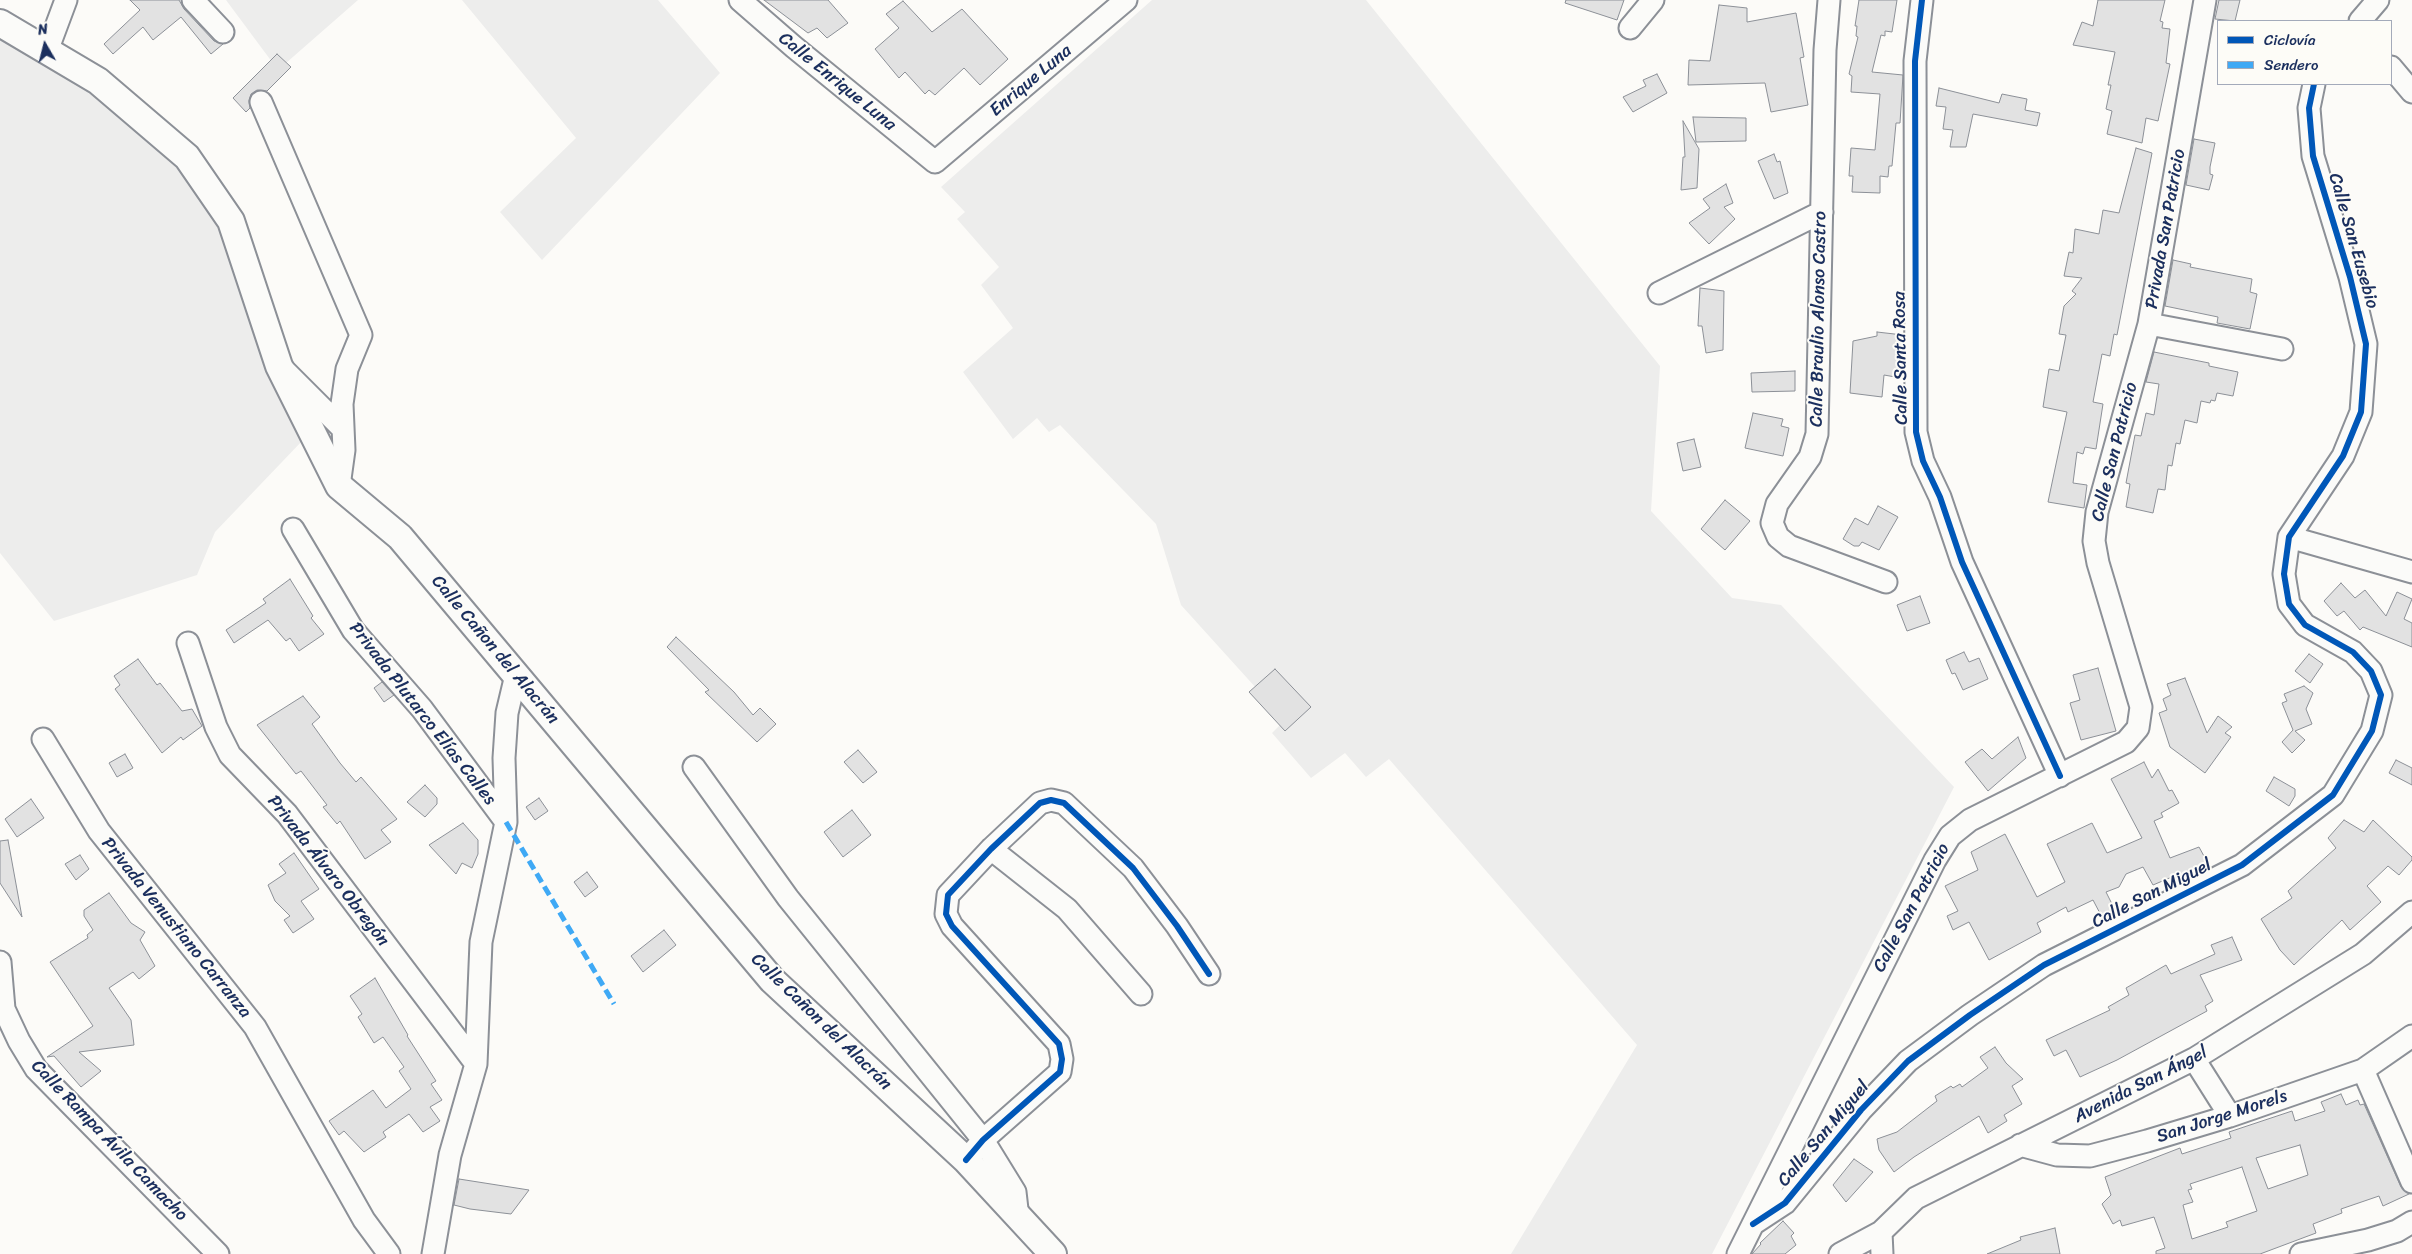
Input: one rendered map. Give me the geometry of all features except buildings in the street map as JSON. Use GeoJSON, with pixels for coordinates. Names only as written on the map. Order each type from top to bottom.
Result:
{"type":"FeatureCollection","features":[{"type":"Feature","properties":{"kind":"main road","name":"Calle Cañon del Alacrán"},"geometry":{"type":"LineString","coordinates":[[0,23],[98,81],[187,156],[231,221],[279,366],[339,486],[400,537],[772,980],[966,1160],[1053,1254]]}},
{"type":"Feature","properties":{"kind":"street"},"geometry":{"type":"LineString","coordinates":[[47,51],[66,0]]}},
{"type":"Feature","properties":{"kind":"street"},"geometry":{"type":"LineString","coordinates":[[194,0],[223,32]]}},
{"type":"Feature","properties":{"kind":"street","name":"Calle Enrique Luna"},"geometry":{"type":"LineString","coordinates":[[740,0],[794,47],[946,161]]}},
{"type":"Feature","properties":{"kind":"street","name":"Enrique Luna"},"geometry":{"type":"LineString","coordinates":[[946,161],[1126,0]]}},
{"type":"Feature","properties":{"kind":"street"},"geometry":{"type":"LineString","coordinates":[[1630,28],[1653,0]]}},
{"type":"Feature","properties":{"kind":"street","name":"Calle Braulio Alonso Castro"},"geometry":{"type":"LineString","coordinates":[[1829,0],[1825,50],[1817,434],[1810,457],[1777,504],[1772,523],[1778,537],[1789,546],[1886,582]]}},
{"type":"Feature","properties":{"kind":"street","name":"Calle Santa Rosa"},"geometry":{"type":"LineString","coordinates":[[1922,0],[1914,61],[1916,432],[1923,461],[1940,497],[1962,562],[2060,776]]}},
{"type":"Feature","properties":{"kind":"street","name":"Privada San Patricio"},"geometry":{"type":"LineString","coordinates":[[2205,0],[2149,324],[2282,349]]}},
{"type":"Feature","properties":{"kind":"street"},"geometry":{"type":"LineString","coordinates":[[2363,20],[2378,0]]}},
{"type":"Feature","properties":{"kind":"street"},"geometry":{"type":"LineString","coordinates":[[2392,68],[2412,92]]}},
{"type":"Feature","properties":{"kind":"street","name":"Calle San Eusebio"},"geometry":{"type":"LineString","coordinates":[[2290,537],[2343,456],[2361,412],[2366,344],[2350,277],[2312,156],[2309,108],[2314,85]]}},
{"type":"Feature","properties":{"kind":"street"},"geometry":{"type":"LineString","coordinates":[[261,102],[361,335],[347,369],[342,404],[344,450],[339,486]]}},
{"type":"Feature","properties":{"kind":"street"},"geometry":{"type":"LineString","coordinates":[[1659,293],[1822,212]]}},
{"type":"Feature","properties":{"kind":"street","name":"Calle San Patricio"},"geometry":{"type":"LineString","coordinates":[[1738,1254],[1934,860],[1950,836],[1970,820],[2126,742],[2138,728],[2141,707],[2098,563],[2094,541],[2097,512],[2149,324]]}},
{"type":"Feature","properties":{"kind":"street"},"geometry":{"type":"LineString","coordinates":[[279,366],[343,428]]}},
{"type":"Feature","properties":{"kind":"street","name":"Privada Plutarco Elías Calles"},"geometry":{"type":"LineString","coordinates":[[293,530],[353,630],[422,709],[506,822]]}},
{"type":"Feature","properties":{"kind":"street"},"geometry":{"type":"LineString","coordinates":[[2290,537],[2412,572]]}},
{"type":"Feature","properties":{"kind":"street","name":"Calle San Miguel"},"geometry":{"type":"LineString","coordinates":[[1753,1224],[1785,1203],[1862,1110],[1908,1061],[1970,1015],[2044,965],[2242,865],[2333,794],[2372,731],[2381,695],[2372,671],[2354,652],[2305,625],[2289,604],[2284,574],[2290,537]]}},
{"type":"Feature","properties":{"kind":"street","name":"Privada Álvaro Obregón"},"geometry":{"type":"LineString","coordinates":[[188,643],[216,727],[230,755],[287,814],[476,1064]]}},
{"type":"Feature","properties":{"kind":"street"},"geometry":{"type":"LineString","coordinates":[[433,1254],[450,1155],[476,1064],[480,942],[506,822],[504,758],[507,713],[516,675]]}},
{"type":"Feature","properties":{"kind":"street","name":"Privada Venustiano Carranza"},"geometry":{"type":"LineString","coordinates":[[43,739],[99,831],[255,1027],[364,1220],[389,1254]]}},
{"type":"Feature","properties":{"kind":"street"},"geometry":{"type":"LineString","coordinates":[[694,767],[788,898],[983,1140],[1015,1192],[1018,1218]]}},
{"type":"Feature","properties":{"kind":"street"},"geometry":{"type":"LineString","coordinates":[[966,1160],[983,1140],[1060,1072],[1062,1059],[1059,1044],[952,926],[946,914],[948,895],[991,849],[1040,804],[1052,800],[1064,802],[1133,868],[1178,926],[1209,974]]}},
{"type":"Feature","properties":{"kind":"street"},"geometry":{"type":"LineString","coordinates":[[991,849],[1067,909],[1141,994]]}},
{"type":"Feature","properties":{"kind":"street","name":"Avenida San Ángel"},"geometry":{"type":"LineString","coordinates":[[1840,1254],[1881,1232],[1916,1198],[2194,1059],[2363,954],[2412,912]]}},
{"type":"Feature","properties":{"kind":"street","name":"Calle Rampa Ávila Camacho"},"geometry":{"type":"LineString","coordinates":[[0,962],[4,1009],[19,1041],[36,1069],[218,1254]]}},
{"type":"Feature","properties":{"kind":"street","name":"San Jorge Morels"},"geometry":{"type":"LineString","coordinates":[[2020,1145],[2057,1155],[2090,1156],[2230,1116],[2363,1070],[2412,1036]]}},
{"type":"Feature","properties":{"kind":"street"},"geometry":{"type":"LineString","coordinates":[[2194,1059],[2230,1116]]}},
{"type":"Feature","properties":{"kind":"street"},"geometry":{"type":"LineString","coordinates":[[2363,1070],[2412,1182]]}},
{"type":"Feature","properties":{"kind":"street"},"geometry":{"type":"LineString","coordinates":[[2301,1254],[2368,1240],[2397,1231],[2412,1222]]}},
{"type":"Feature","properties":{"kind":"street"},"geometry":{"type":"LineString","coordinates":[[1881,1232],[1882,1254]]}},
{"type":"Feature","properties":{"kind":"shaded area"},"geometry":{"type":"Polygon","coordinates":[[[226,0],[358,0],[278,70],[226,0]]]}},
{"type":"Feature","properties":{"kind":"shaded area"},"geometry":{"type":"Polygon","coordinates":[[[462,0],[658,0],[720,73],[542,260],[500,212],[576,138],[462,0]]]}},
{"type":"Feature","properties":{"kind":"shaded area"},"geometry":{"type":"Polygon","coordinates":[[[1152,0],[1366,0],[1660,366],[1651,511],[1732,598],[1781,605],[1954,787],[1712,1254],[1511,1254],[1637,1045],[1389,759],[1366,777],[1345,753],[1311,778],[1272,733],[1285,720],[1181,605],[1156,524],[1060,425],[1049,432],[1037,418],[1013,439],[963,372],[1013,328],[981,285],[999,267],[957,219],[965,212],[941,187],[1152,0]]]}},
{"type":"Feature","properties":{"kind":"shaded area"},"geometry":{"type":"Polygon","coordinates":[[[0,23],[98,81],[231,221],[303,440],[215,532],[197,575],[54,621],[0,553],[0,23]]]}},
{"type":"Feature","properties":{"kind":"marked path"},"geometry":{"type":"LineString","coordinates":[[506,822],[614,1004]]}},
{"type":"Feature","properties":{"kind":"cycle path"},"geometry":{"type":"LineString","coordinates":[[1922,0],[1915,61],[1916,432],[1923,461],[1940,497],[1962,562],[2060,776]]}},
{"type":"Feature","properties":{"kind":"cycle path"},"geometry":{"type":"LineString","coordinates":[[1753,1224],[1785,1203],[1861,1110],[1908,1061],[1970,1015],[2044,965],[2242,865],[2333,795],[2372,731],[2381,695],[2371,671],[2353,652],[2305,625],[2289,604],[2284,574],[2289,537],[2343,456],[2361,412],[2366,344],[2350,277],[2313,156],[2309,108],[2314,85]]}},
{"type":"Feature","properties":{"kind":"cycle path"},"geometry":{"type":"LineString","coordinates":[[966,1160],[983,1140],[1060,1072],[1062,1059],[1059,1044],[952,926],[946,914],[948,895],[991,849],[1040,803],[1051,800],[1064,803],[1133,868],[1177,926],[1209,974]]}}]}
